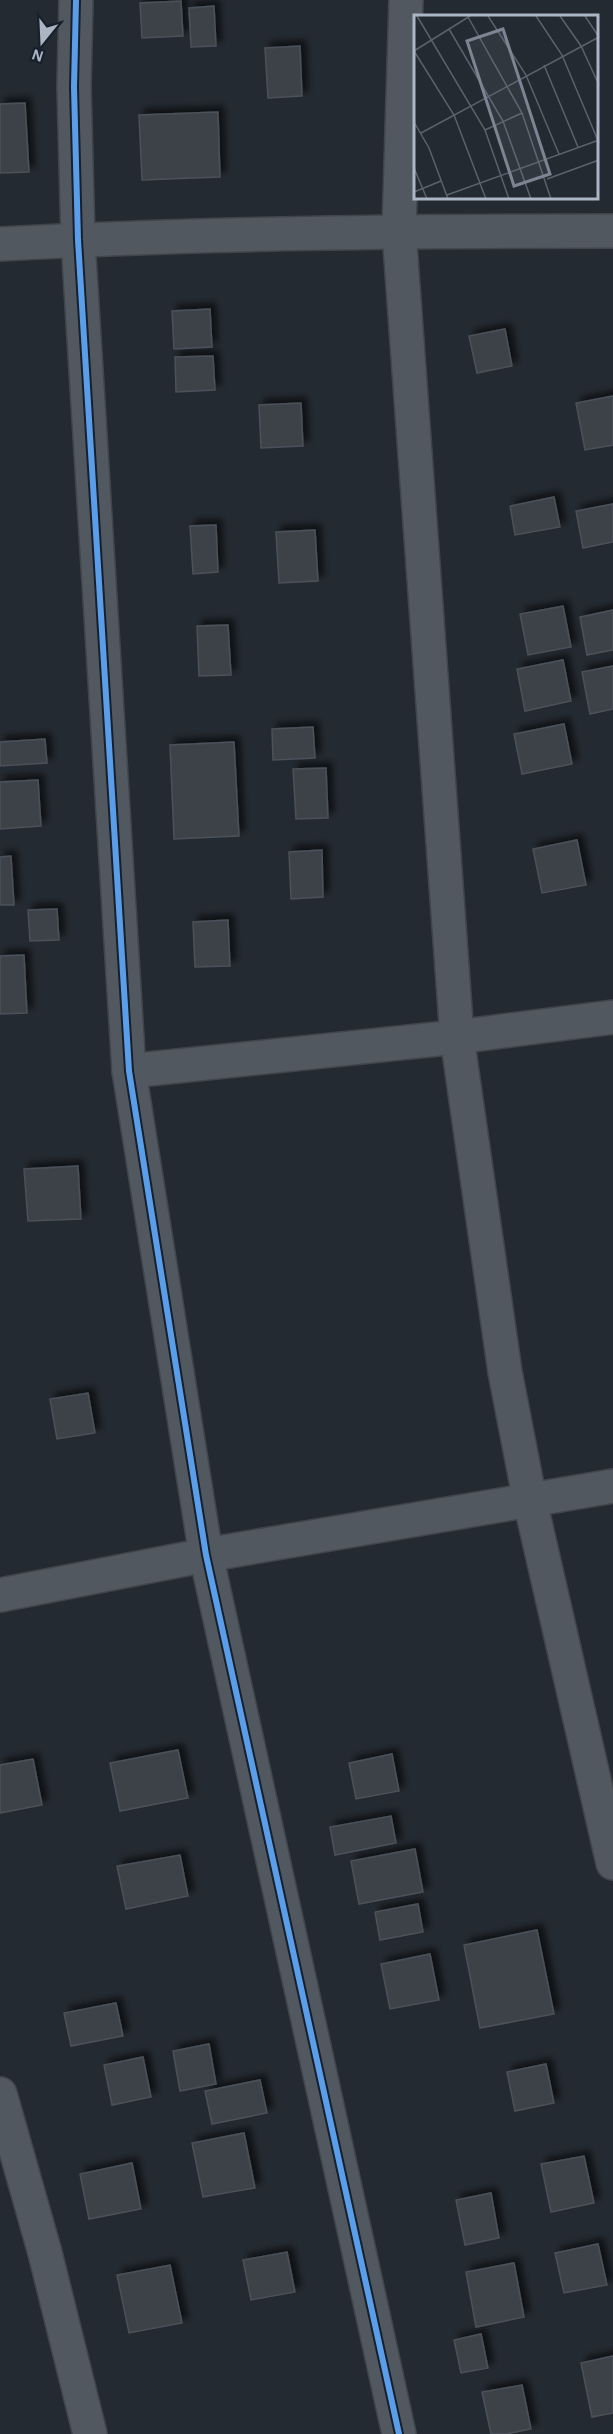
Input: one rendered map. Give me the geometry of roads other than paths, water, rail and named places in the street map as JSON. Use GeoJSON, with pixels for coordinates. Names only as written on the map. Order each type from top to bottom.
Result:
{"type":"FeatureCollection","features":[{"type":"Feature","properties":{"kind":"street"},"geometry":{"type":"LineString","coordinates":[[76,0],[74,87],[78,240],[129,1071],[206,1555],[399,2434]]}},
{"type":"Feature","properties":{"kind":"street"},"geometry":{"type":"LineString","coordinates":[[406,0],[399,231],[457,1037],[505,1372],[530,1501],[613,1863]]}},
{"type":"Feature","properties":{"kind":"street"},"geometry":{"type":"LineString","coordinates":[[0,244],[399,231],[613,231]]}},
{"type":"Feature","properties":{"kind":"street"},"geometry":{"type":"LineString","coordinates":[[129,1071],[457,1037],[613,1017]]}},
{"type":"Feature","properties":{"kind":"street"},"geometry":{"type":"LineString","coordinates":[[0,1595],[206,1555],[613,1486]]}},
{"type":"Feature","properties":{"kind":"street"},"geometry":{"type":"LineString","coordinates":[[0,2094],[45,2253],[90,2434]]}}]}
